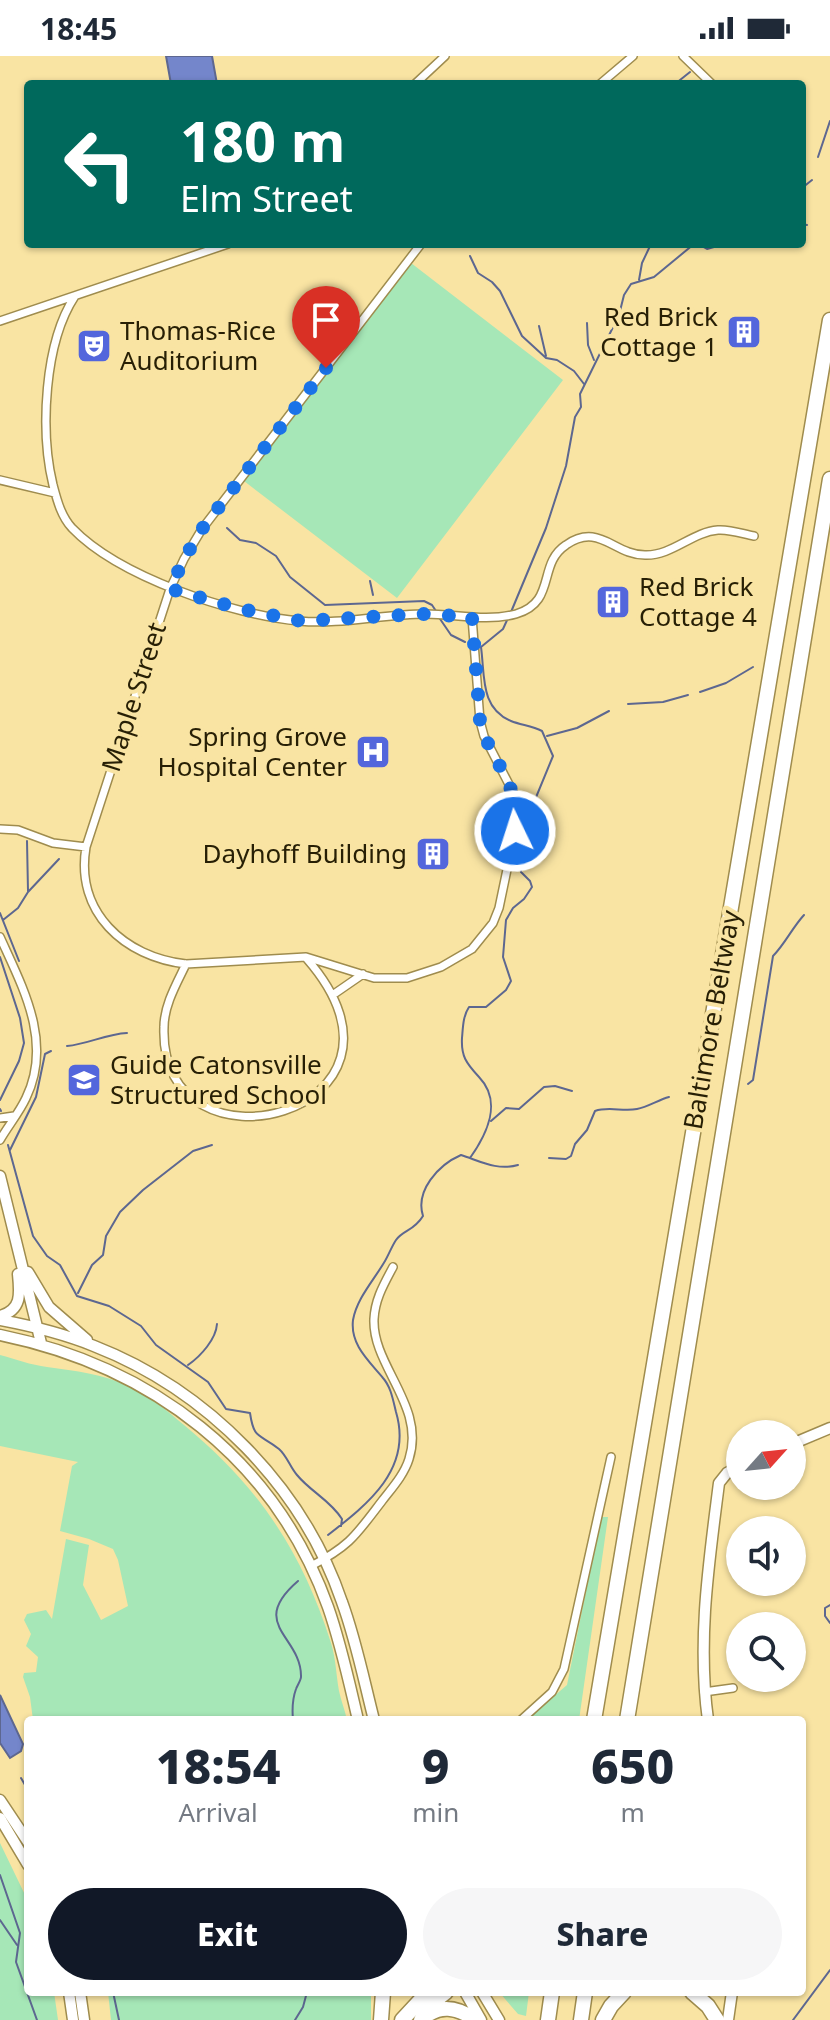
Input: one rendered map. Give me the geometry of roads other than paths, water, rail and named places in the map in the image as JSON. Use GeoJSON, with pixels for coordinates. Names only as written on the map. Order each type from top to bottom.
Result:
{"type":"FeatureCollection","features":[{"type":"Feature","properties":{"kind":"highway","name":"Baltimore Beltway"},"geometry":{"type":"LineString","coordinates":[[595,1716],[830,320]]}},
{"type":"Feature","properties":{"kind":"highway","name":"Baltimore Beltway"},"geometry":{"type":"LineString","coordinates":[[628,1716],[830,479]]}},
{"type":"Feature","properties":{"kind":"highway"},"geometry":{"type":"LineString","coordinates":[[637,1716],[651,1573]]}},
{"type":"Feature","properties":{"kind":"highway"},"geometry":{"type":"LineString","coordinates":[[381,2020],[383,1996]]}},
{"type":"Feature","properties":{"kind":"highway"},"geometry":{"type":"LineString","coordinates":[[402,2020],[424,1996]]}},
{"type":"Feature","properties":{"kind":"highway"},"geometry":{"type":"LineString","coordinates":[[414,2020],[440,1996]]}},
{"type":"Feature","properties":{"kind":"highway"},"geometry":{"type":"LineString","coordinates":[[548,2020],[551,1996]]}},
{"type":"Feature","properties":{"kind":"highway"},"geometry":{"type":"LineString","coordinates":[[581,2020],[584,1996]]}},
{"type":"Feature","properties":{"kind":"highway"},"geometry":{"type":"LineString","coordinates":[[603,2020],[620,1996]]}},
{"type":"Feature","properties":{"kind":"highway"},"geometry":{"type":"LineString","coordinates":[[697,1996],[717,2020]]}},
{"type":"Feature","properties":{"kind":"highway"},"geometry":{"type":"LineString","coordinates":[[421,2020],[432,2011],[445,2008],[459,2010],[478,2020]]}},
{"type":"Feature","properties":{"kind":"main road"},"geometry":{"type":"LineString","coordinates":[[0,1176],[41,1343]]}},
{"type":"Feature","properties":{"kind":"main road"},"geometry":{"type":"LineString","coordinates":[[0,1318],[12,1311],[20,1298],[16,1245]]}},
{"type":"Feature","properties":{"kind":"main road"},"geometry":{"type":"LineString","coordinates":[[16,1245],[33,1283],[49,1307],[95,1346]]}},
{"type":"Feature","properties":{"kind":"main road"},"geometry":{"type":"LineString","coordinates":[[0,1318],[95,1346],[172,1386],[228,1430],[281,1487],[324,1559],[342,1600],[373,1716]]}},
{"type":"Feature","properties":{"kind":"main road"},"geometry":{"type":"LineString","coordinates":[[0,1335],[41,1343],[122,1375],[150,1390],[200,1425],[237,1461],[268,1496],[311,1566],[336,1632],[357,1716]]}},
{"type":"Feature","properties":{"kind":"main road"},"geometry":{"type":"LineString","coordinates":[[806,1438],[830,1428]]}},
{"type":"Feature","properties":{"kind":"main road"},"geometry":{"type":"LineString","coordinates":[[707,1716],[704,1692],[704,1609],[719,1483],[726,1474]]}},
{"type":"Feature","properties":{"kind":"main road"},"geometry":{"type":"LineString","coordinates":[[0,1800],[24,1836]]}},
{"type":"Feature","properties":{"kind":"main road"},"geometry":{"type":"LineString","coordinates":[[0,1818],[24,1858]]}},
{"type":"Feature","properties":{"kind":"main road"},"geometry":{"type":"LineString","coordinates":[[70,1996],[73,2020]]}},
{"type":"Feature","properties":{"kind":"main road"},"geometry":{"type":"LineString","coordinates":[[81,1996],[84,2020]]}},
{"type":"Feature","properties":{"kind":"main road"},"geometry":{"type":"LineString","coordinates":[[467,1996],[478,2020]]}},
{"type":"Feature","properties":{"kind":"main road"},"geometry":{"type":"LineString","coordinates":[[484,1996],[499,2020]]}},
{"type":"Feature","properties":{"kind":"main road"},"geometry":{"type":"LineString","coordinates":[[731,2020],[733,1996]]}},
{"type":"Feature","properties":{"kind":"street"},"geometry":{"type":"LineString","coordinates":[[419,80],[445,56]]}},
{"type":"Feature","properties":{"kind":"street"},"geometry":{"type":"LineString","coordinates":[[605,80],[633,56]]}},
{"type":"Feature","properties":{"kind":"street"},"geometry":{"type":"LineString","coordinates":[[683,56],[708,80]]}},
{"type":"Feature","properties":{"kind":"street"},"geometry":{"type":"LineString","coordinates":[[0,321],[216,248]]}},
{"type":"Feature","properties":{"kind":"street","name":"Maple Street"},"geometry":{"type":"LineString","coordinates":[[186,964],[144,954],[120,939],[109,927],[87,886],[86,847],[170,589],[184,559],[202,529],[418,248]]}},
{"type":"Feature","properties":{"kind":"street"},"geometry":{"type":"LineString","coordinates":[[75,296],[64,315],[55,342],[49,391],[48,453],[55,493],[65,519],[73,529],[108,556],[170,589],[241,609],[301,621],[433,614],[503,617],[526,610],[540,599],[553,558],[576,539],[596,537],[642,555],[665,552],[718,530],[754,536]]}},
{"type":"Feature","properties":{"kind":"street"},"geometry":{"type":"LineString","coordinates":[[0,480],[55,493]]}},
{"type":"Feature","properties":{"kind":"street"},"geometry":{"type":"LineString","coordinates":[[306,957],[326,980],[340,1013],[341,1056],[327,1084],[304,1103],[273,1115],[241,1117],[224,1114],[195,1101],[176,1080],[169,1064],[164,1025],[167,1009],[186,964],[306,957],[363,974],[388,979],[407,978],[441,967],[472,949],[493,923],[515,831],[517,805],[506,776],[484,736],[476,694],[472,617]]}},
{"type":"Feature","properties":{"kind":"street"},"geometry":{"type":"LineString","coordinates":[[0,829],[18,830],[53,843],[86,847]]}},
{"type":"Feature","properties":{"kind":"street"},"geometry":{"type":"LineString","coordinates":[[0,937],[27,1000],[37,1037],[31,1086],[0,1140]]}},
{"type":"Feature","properties":{"kind":"street"},"geometry":{"type":"LineString","coordinates":[[334,994],[363,974]]}},
{"type":"Feature","properties":{"kind":"street"},"geometry":{"type":"LineString","coordinates":[[0,1118],[14,1116]]}},
{"type":"Feature","properties":{"kind":"street"},"geometry":{"type":"LineString","coordinates":[[311,1566],[353,1539],[397,1482],[410,1458],[410,1417],[380,1346],[374,1320],[378,1298],[393,1267]]}},
{"type":"Feature","properties":{"kind":"street"},"geometry":{"type":"LineString","coordinates":[[525,1716],[552,1692],[564,1669],[611,1457]]}},
{"type":"Feature","properties":{"kind":"street"},"geometry":{"type":"LineString","coordinates":[[704,1692],[726,1689]]}},
{"type":"Feature","properties":{"kind":"water"},"geometry":{"type":"Polygon","coordinates":[[[166,56],[212,56],[216,80],[170,80],[166,56]]]}},
{"type":"Feature","properties":{"kind":"water"},"geometry":{"type":"Polygon","coordinates":[[[0,1695],[23,1744],[21,1751],[10,1758],[0,1743],[0,1695]]]}},
{"type":"Feature","properties":{"kind":"waterway"},"geometry":{"type":"LineString","coordinates":[[680,80],[690,72]]}},
{"type":"Feature","properties":{"kind":"waterway"},"geometry":{"type":"LineString","coordinates":[[818,157],[830,121]]}},
{"type":"Feature","properties":{"kind":"waterway"},"geometry":{"type":"LineString","coordinates":[[806,185],[812,180]]}},
{"type":"Feature","properties":{"kind":"waterway"},"geometry":{"type":"LineString","coordinates":[[639,280],[649,248]]}},
{"type":"Feature","properties":{"kind":"waterway"},"geometry":{"type":"LineString","coordinates":[[511,612],[546,528],[566,466],[575,417],[581,407],[580,394],[619,315],[624,295],[631,284],[654,277],[689,248]]}},
{"type":"Feature","properties":{"kind":"waterway"},"geometry":{"type":"LineString","coordinates":[[705,248],[710,248]]}},
{"type":"Feature","properties":{"kind":"waterway"},"geometry":{"type":"LineString","coordinates":[[470,256],[478,273],[500,291],[522,336],[546,358],[557,360],[574,371],[584,384]]}},
{"type":"Feature","properties":{"kind":"waterway"},"geometry":{"type":"LineString","coordinates":[[587,323],[588,345],[594,360]]}},
{"type":"Feature","properties":{"kind":"waterway"},"geometry":{"type":"LineString","coordinates":[[539,326],[546,356]]}},
{"type":"Feature","properties":{"kind":"waterway"},"geometry":{"type":"LineString","coordinates":[[227,528],[240,540],[256,543],[276,556],[290,577],[325,605],[424,601],[436,611]]}},
{"type":"Feature","properties":{"kind":"waterway"},"geometry":{"type":"LineString","coordinates":[[370,581],[373,595]]}},
{"type":"Feature","properties":{"kind":"waterway"},"geometry":{"type":"LineString","coordinates":[[438,616],[451,635],[465,642]]}},
{"type":"Feature","properties":{"kind":"waterway"},"geometry":{"type":"LineString","coordinates":[[481,647],[503,629],[508,618]]}},
{"type":"Feature","properties":{"kind":"waterway"},"geometry":{"type":"LineString","coordinates":[[470,1158],[487,1128],[491,1107],[486,1087],[462,1050],[464,1018],[469,1007],[486,1007],[506,990],[511,981],[503,957],[506,920],[532,887],[521,872],[521,853],[532,807],[553,756],[542,731],[511,721],[494,708],[486,690],[481,647]]}},
{"type":"Feature","properties":{"kind":"waterway"},"geometry":{"type":"LineString","coordinates":[[700,692],[726,683],[753,667]]}},
{"type":"Feature","properties":{"kind":"waterway"},"geometry":{"type":"LineString","coordinates":[[628,704],[663,702],[688,695]]}},
{"type":"Feature","properties":{"kind":"waterway"},"geometry":{"type":"LineString","coordinates":[[547,736],[577,728],[609,711]]}},
{"type":"Feature","properties":{"kind":"waterway"},"geometry":{"type":"LineString","coordinates":[[27,841],[28,891]]}},
{"type":"Feature","properties":{"kind":"waterway"},"geometry":{"type":"LineString","coordinates":[[3,920],[18,908],[28,892],[59,859]]}},
{"type":"Feature","properties":{"kind":"waterway"},"geometry":{"type":"LineString","coordinates":[[0,913],[19,961]]}},
{"type":"Feature","properties":{"kind":"waterway"},"geometry":{"type":"LineString","coordinates":[[748,1084],[753,1080],[773,956],[804,915]]}},
{"type":"Feature","properties":{"kind":"waterway"},"geometry":{"type":"LineString","coordinates":[[0,957],[20,1018],[24,1043],[0,1100]]}},
{"type":"Feature","properties":{"kind":"waterway"},"geometry":{"type":"LineString","coordinates":[[67,1046],[127,1033]]}},
{"type":"Feature","properties":{"kind":"waterway"},"geometry":{"type":"LineString","coordinates":[[10,1150],[36,1097],[45,1054],[51,1051]]}},
{"type":"Feature","properties":{"kind":"waterway"},"geometry":{"type":"LineString","coordinates":[[491,1121],[506,1108],[519,1109],[544,1087],[555,1086],[572,1091]]}},
{"type":"Feature","properties":{"kind":"waterway"},"geometry":{"type":"LineString","coordinates":[[549,1158],[566,1159],[571,1156],[595,1111],[637,1109],[669,1097]]}},
{"type":"Feature","properties":{"kind":"waterway"},"geometry":{"type":"LineString","coordinates":[[8,1145],[33,1236],[47,1256],[60,1265],[77,1296],[109,1306],[141,1326],[156,1345],[208,1382],[226,1409],[250,1413],[258,1435],[279,1449],[302,1481],[337,1512],[342,1519],[341,1526]]}},
{"type":"Feature","properties":{"kind":"waterway"},"geometry":{"type":"LineString","coordinates":[[78,1293],[92,1265],[103,1255],[106,1236],[120,1212],[193,1151],[212,1145]]}},
{"type":"Feature","properties":{"kind":"waterway"},"geometry":{"type":"LineString","coordinates":[[328,1535],[372,1497],[393,1468],[398,1451],[400,1432],[390,1390],[354,1337],[353,1320],[362,1297],[396,1240],[423,1216],[421,1207],[425,1188],[444,1165],[461,1155],[496,1166],[518,1165]]}},
{"type":"Feature","properties":{"kind":"waterway"},"geometry":{"type":"LineString","coordinates":[[188,1365],[207,1347],[217,1324]]}},
{"type":"Feature","properties":{"kind":"waterway"},"geometry":{"type":"LineString","coordinates":[[293,1716],[294,1697],[301,1677],[299,1663],[281,1630],[277,1609],[298,1581]]}},
{"type":"Feature","properties":{"kind":"waterway"},"geometry":{"type":"LineString","coordinates":[[830,1605],[825,1608],[825,1616],[830,1623]]}},
{"type":"Feature","properties":{"kind":"waterway"},"geometry":{"type":"LineString","coordinates":[[21,1778],[24,1783]]}},
{"type":"Feature","properties":{"kind":"waterway"},"geometry":{"type":"LineString","coordinates":[[0,1875],[20,1933],[16,1962],[24,1984]]}},
{"type":"Feature","properties":{"kind":"waterway"},"geometry":{"type":"LineString","coordinates":[[0,1920],[17,1945]]}},
{"type":"Feature","properties":{"kind":"waterway"},"geometry":{"type":"LineString","coordinates":[[793,2020],[830,1970]]}},
{"type":"Feature","properties":{"kind":"waterway"},"geometry":{"type":"LineString","coordinates":[[28,1996],[37,2020]]}},
{"type":"Feature","properties":{"kind":"waterway"},"geometry":{"type":"LineString","coordinates":[[114,1996],[119,2020]]}},
{"type":"Feature","properties":{"kind":"waterway"},"geometry":{"type":"LineString","coordinates":[[295,2020],[306,1996]]}},
{"type":"Feature","properties":{"kind":"place","name":"Red Brick Cottage 1"},"geometry":{"type":"Point","coordinates":[744,332]}},
{"type":"Feature","properties":{"kind":"place","name":"Thomas-Rice Auditorium"},"geometry":{"type":"Point","coordinates":[94,346]}},
{"type":"Feature","properties":{"kind":"place","name":"Red Brick Cottage 4"},"geometry":{"type":"Point","coordinates":[613,602]}},
{"type":"Feature","properties":{"kind":"place","name":"Spring Grove Hospital Center"},"geometry":{"type":"Point","coordinates":[373,752]}},
{"type":"Feature","properties":{"kind":"place","name":"Dayhoff Building"},"geometry":{"type":"Point","coordinates":[433,854]}},
{"type":"Feature","properties":{"kind":"place","name":"Guide Catonsville Structured School"},"geometry":{"type":"Point","coordinates":[84,1080]}}]}
